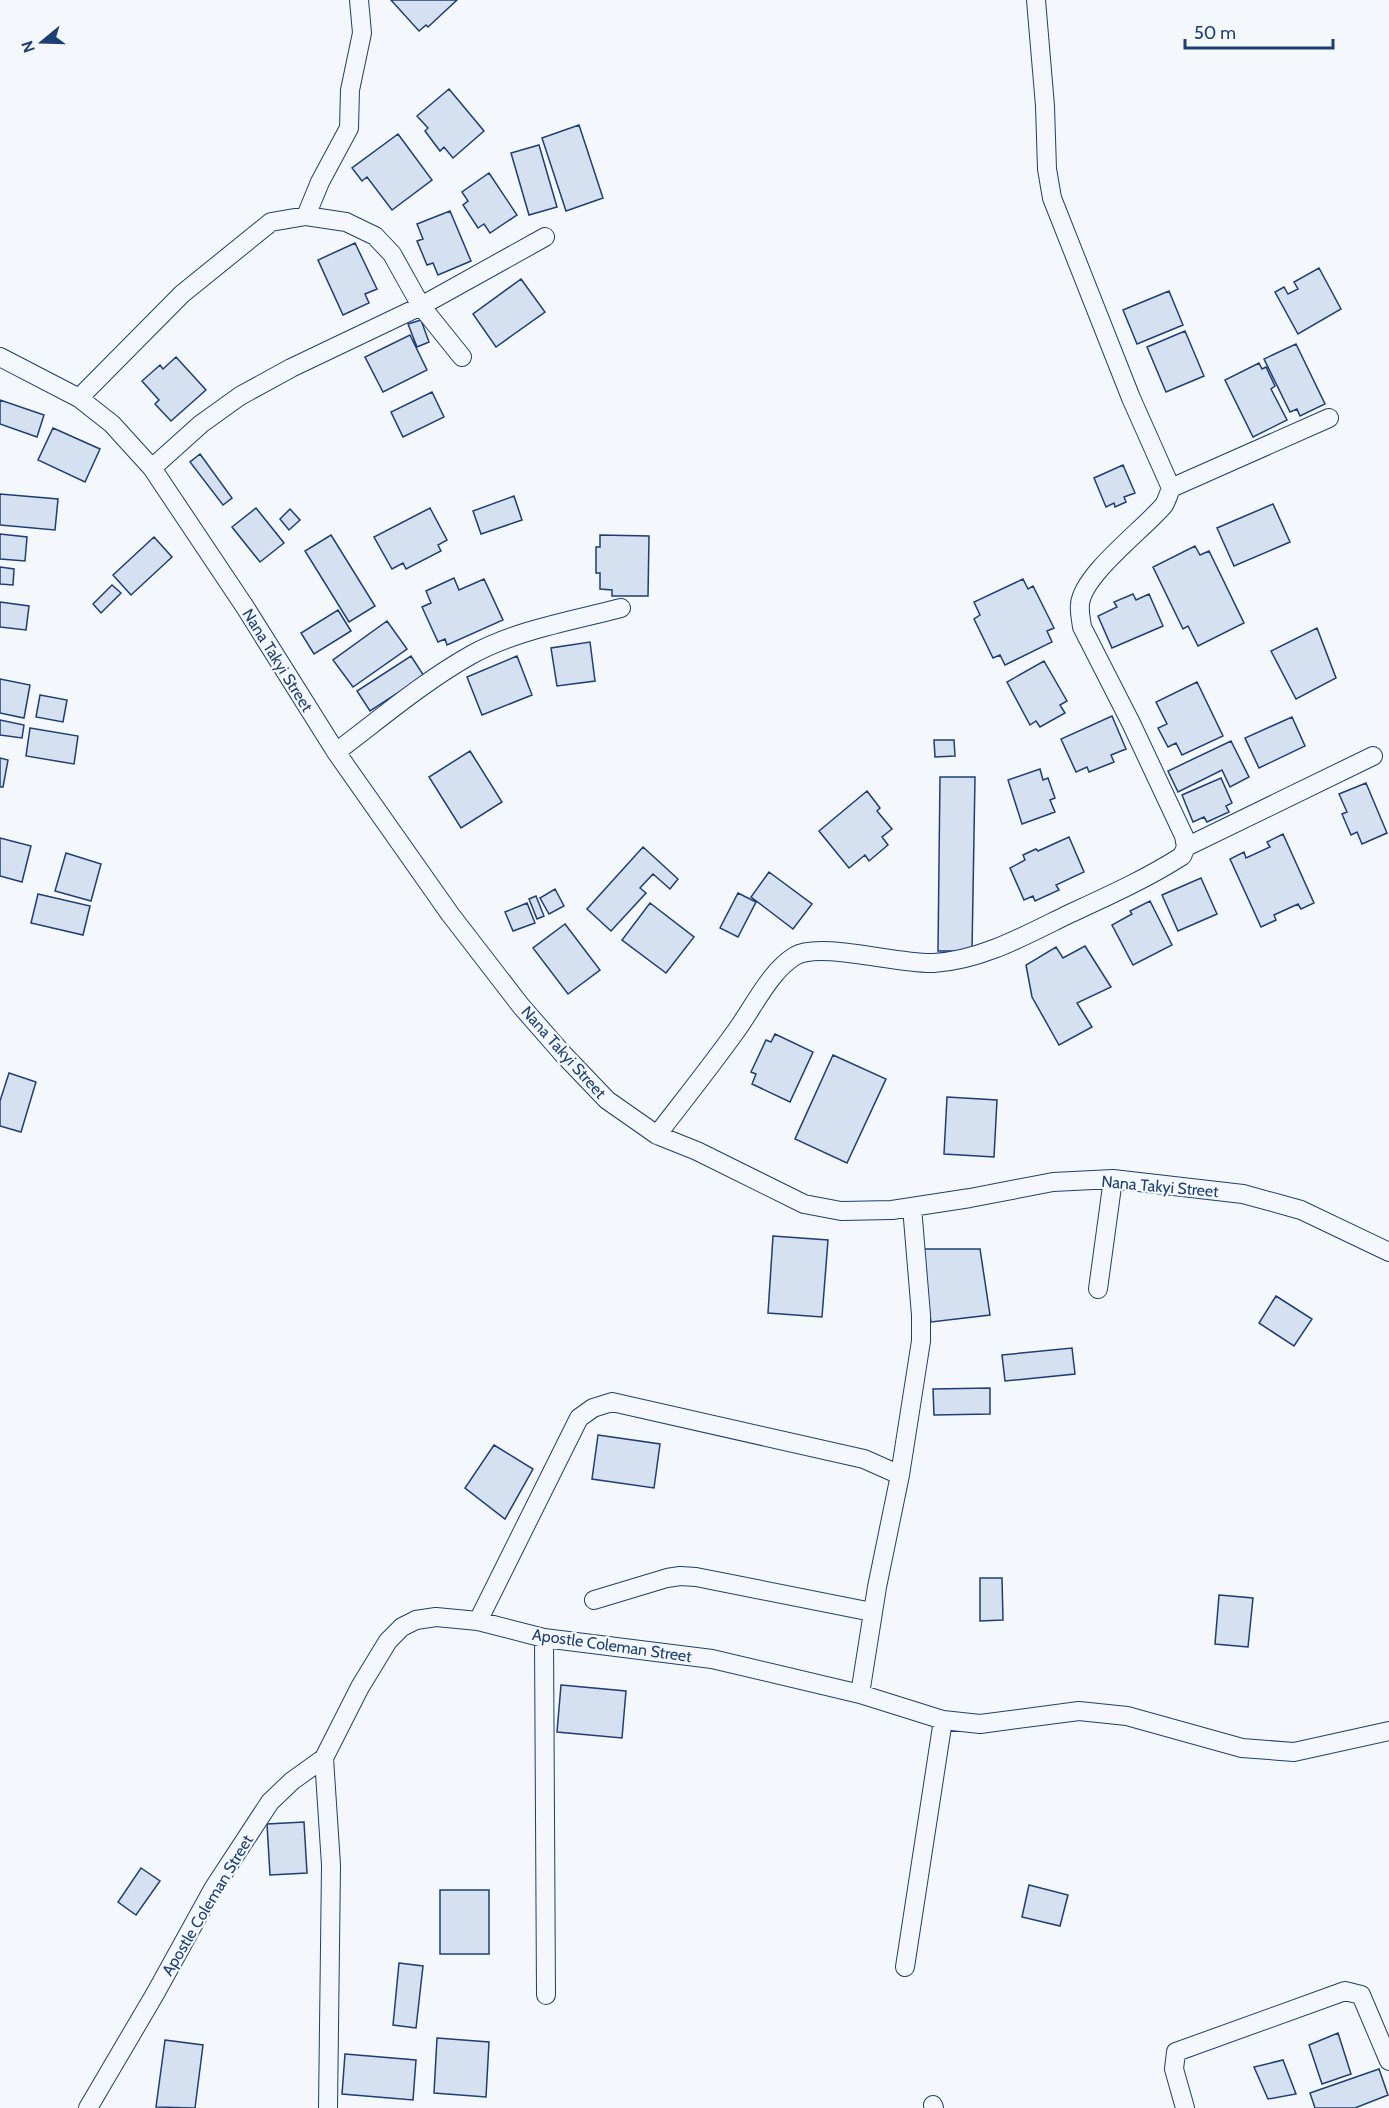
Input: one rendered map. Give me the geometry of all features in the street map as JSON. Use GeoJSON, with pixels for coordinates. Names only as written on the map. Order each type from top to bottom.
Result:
{"type":"FeatureCollection","features":[{"type":"Feature","properties":{"kind":"street"},"geometry":{"type":"LineString","coordinates":[[306,216],[320,182],[349,128],[350,90],[362,33],[359,0]]}},
{"type":"Feature","properties":{"kind":"street"},"geometry":{"type":"LineString","coordinates":[[1036,0],[1046,106],[1047,169],[1052,198],[1131,398],[1171,488]]}},
{"type":"Feature","properties":{"kind":"street"},"geometry":{"type":"LineString","coordinates":[[79,398],[182,294],[271,222],[306,216],[346,222],[375,236],[392,254],[421,306],[462,357]]}},
{"type":"Feature","properties":{"kind":"street"},"geometry":{"type":"LineString","coordinates":[[152,468],[201,424],[240,396],[291,368],[421,306],[545,237]]}},
{"type":"Feature","properties":{"kind":"street","name":"Nana Takyi Street"},"geometry":{"type":"LineString","coordinates":[[0,357],[79,398],[112,424],[152,468],[245,607],[336,752],[450,914],[521,1006],[607,1100],[657,1136],[697,1150],[804,1204],[842,1211],[912,1207],[1053,1182],[1113,1179],[1244,1194],[1301,1210],[1389,1252]]}},
{"type":"Feature","properties":{"kind":"street"},"geometry":{"type":"LineString","coordinates":[[657,1136],[737,1029],[771,979],[795,956],[809,951],[831,951],[889,960],[933,963],[974,957],[1126,888],[1182,856],[1186,847],[1184,836],[1131,723],[1082,627],[1079,614],[1080,602],[1085,589],[1098,572],[1165,503],[1171,488],[1329,418]]}},
{"type":"Feature","properties":{"kind":"street"},"geometry":{"type":"LineString","coordinates":[[336,752],[440,674],[472,654],[523,633],[621,608]]}},
{"type":"Feature","properties":{"kind":"street"},"geometry":{"type":"LineString","coordinates":[[1186,847],[1373,756]]}},
{"type":"Feature","properties":{"kind":"street"},"geometry":{"type":"LineString","coordinates":[[1098,1289],[1113,1179]]}},
{"type":"Feature","properties":{"kind":"street"},"geometry":{"type":"LineString","coordinates":[[860,1694],[873,1612],[900,1475],[921,1341],[912,1207]]}},
{"type":"Feature","properties":{"kind":"street"},"geometry":{"type":"LineString","coordinates":[[478,1621],[579,1418],[593,1408],[612,1402],[864,1459],[900,1475]]}},
{"type":"Feature","properties":{"kind":"street"},"geometry":{"type":"LineString","coordinates":[[594,1600],[680,1576],[696,1577],[873,1612]]}},
{"type":"Feature","properties":{"kind":"street","name":"Apostle Coleman Street"},"geometry":{"type":"LineString","coordinates":[[88,2108],[213,1889],[270,1802],[292,1781],[324,1758],[360,1687],[388,1641],[402,1627],[416,1620],[436,1617],[478,1621],[544,1638],[712,1659],[860,1694],[944,1720],[980,1724],[1079,1711],[1127,1716],[1242,1748],[1294,1752],[1389,1731]]}},
{"type":"Feature","properties":{"kind":"street"},"geometry":{"type":"LineString","coordinates":[[544,1638],[546,1995]]}},
{"type":"Feature","properties":{"kind":"street"},"geometry":{"type":"LineString","coordinates":[[905,1967],[944,1720]]}},
{"type":"Feature","properties":{"kind":"street"},"geometry":{"type":"LineString","coordinates":[[324,1758],[331,1865],[328,2108]]}},
{"type":"Feature","properties":{"kind":"street"},"geometry":{"type":"LineString","coordinates":[[1185,2108],[1174,2069],[1176,2052],[1346,1991],[1362,1995],[1389,2061]]}},
{"type":"Feature","properties":{"kind":"building"},"geometry":{"type":"Polygon","coordinates":[[[391,0],[457,0],[428,27],[426,25],[419,31],[391,0]]]}},
{"type":"Feature","properties":{"kind":"building"},"geometry":{"type":"Polygon","coordinates":[[[449,89],[484,131],[453,158],[444,147],[440,151],[425,131],[428,128],[417,116],[449,89]]]}},
{"type":"Feature","properties":{"kind":"building"},"geometry":{"type":"Polygon","coordinates":[[[579,125],[603,198],[566,211],[542,138],[579,125]]]}},
{"type":"Feature","properties":{"kind":"building"},"geometry":{"type":"Polygon","coordinates":[[[398,134],[432,180],[392,210],[367,177],[362,181],[352,168],[398,134]]]}},
{"type":"Feature","properties":{"kind":"building"},"geometry":{"type":"Polygon","coordinates":[[[539,145],[557,207],[529,215],[511,153],[539,145]]]}},
{"type":"Feature","properties":{"kind":"building"},"geometry":{"type":"Polygon","coordinates":[[[489,173],[517,215],[490,233],[484,224],[478,228],[463,205],[468,201],[462,192],[489,173]]]}},
{"type":"Feature","properties":{"kind":"building"},"geometry":{"type":"Polygon","coordinates":[[[450,211],[471,261],[438,275],[433,263],[427,265],[417,241],[423,239],[417,224],[450,211]]]}},
{"type":"Feature","properties":{"kind":"building"},"geometry":{"type":"Polygon","coordinates":[[[355,243],[377,289],[365,294],[369,303],[343,315],[318,260],[355,243]]]}},
{"type":"Feature","properties":{"kind":"building"},"geometry":{"type":"Polygon","coordinates":[[[1319,268],[1341,309],[1298,334],[1275,292],[1284,287],[1288,294],[1298,289],[1294,282],[1319,268]]]}},
{"type":"Feature","properties":{"kind":"building"},"geometry":{"type":"Polygon","coordinates":[[[521,279],[545,312],[496,347],[473,314],[521,279]]]}},
{"type":"Feature","properties":{"kind":"building"},"geometry":{"type":"Polygon","coordinates":[[[1169,291],[1183,325],[1137,344],[1123,310],[1169,291]]]}},
{"type":"Feature","properties":{"kind":"building"},"geometry":{"type":"Polygon","coordinates":[[[421,320],[429,342],[417,347],[408,324],[421,320]]]}},
{"type":"Feature","properties":{"kind":"building"},"geometry":{"type":"Polygon","coordinates":[[[1185,331],[1204,376],[1166,392],[1147,347],[1185,331]]]}},
{"type":"Feature","properties":{"kind":"building"},"geometry":{"type":"Polygon","coordinates":[[[410,335],[427,370],[383,392],[365,357],[410,335]]]}},
{"type":"Feature","properties":{"kind":"building"},"geometry":{"type":"Polygon","coordinates":[[[1296,344],[1325,404],[1300,416],[1297,409],[1290,412],[1264,359],[1296,344]]]}},
{"type":"Feature","properties":{"kind":"building"},"geometry":{"type":"Polygon","coordinates":[[[176,357],[206,390],[171,421],[155,404],[159,400],[142,381],[160,365],[163,369],[176,357]]]}},
{"type":"Feature","properties":{"kind":"building"},"geometry":{"type":"Polygon","coordinates":[[[1259,363],[1262,369],[1266,367],[1275,386],[1271,389],[1287,420],[1253,437],[1225,380],[1259,363]]]}},
{"type":"Feature","properties":{"kind":"building"},"geometry":{"type":"Polygon","coordinates":[[[432,392],[444,417],[403,437],[391,412],[432,392]]]}},
{"type":"Feature","properties":{"kind":"building"},"geometry":{"type":"Polygon","coordinates":[[[0,400],[44,415],[37,437],[0,424],[0,400]]]}},
{"type":"Feature","properties":{"kind":"building"},"geometry":{"type":"Polygon","coordinates":[[[53,428],[100,449],[85,482],[38,460],[53,428]]]}},
{"type":"Feature","properties":{"kind":"building"},"geometry":{"type":"Polygon","coordinates":[[[200,454],[232,498],[223,505],[190,462],[200,454]]]}},
{"type":"Feature","properties":{"kind":"building"},"geometry":{"type":"Polygon","coordinates":[[[1123,465],[1135,493],[1124,497],[1126,502],[1115,507],[1114,503],[1106,507],[1094,478],[1123,465]]]}},
{"type":"Feature","properties":{"kind":"building"},"geometry":{"type":"Polygon","coordinates":[[[0,494],[58,499],[55,530],[0,525],[0,494]]]}},
{"type":"Feature","properties":{"kind":"building"},"geometry":{"type":"Polygon","coordinates":[[[514,496],[522,520],[481,534],[473,511],[514,496]]]}},
{"type":"Feature","properties":{"kind":"building"},"geometry":{"type":"Polygon","coordinates":[[[1273,504],[1290,542],[1234,566],[1217,528],[1273,504]]]}},
{"type":"Feature","properties":{"kind":"building"},"geometry":{"type":"Polygon","coordinates":[[[256,508],[284,543],[260,562],[232,527],[256,508]]]}},
{"type":"Feature","properties":{"kind":"building"},"geometry":{"type":"Polygon","coordinates":[[[430,508],[447,540],[438,545],[441,551],[406,569],[403,563],[392,569],[374,537],[430,508]]]}},
{"type":"Feature","properties":{"kind":"building"},"geometry":{"type":"Polygon","coordinates":[[[290,509],[300,520],[289,530],[280,519],[290,509]]]}},
{"type":"Feature","properties":{"kind":"building"},"geometry":{"type":"Polygon","coordinates":[[[0,534],[27,537],[25,561],[0,559],[0,534]]]}},
{"type":"Feature","properties":{"kind":"building"},"geometry":{"type":"Polygon","coordinates":[[[331,535],[375,606],[349,622],[305,551],[331,535]]]}},
{"type":"Feature","properties":{"kind":"building"},"geometry":{"type":"Polygon","coordinates":[[[600,535],[649,536],[648,596],[612,596],[612,590],[600,589],[600,573],[596,573],[596,547],[600,547],[600,535]]]}},
{"type":"Feature","properties":{"kind":"building"},"geometry":{"type":"Polygon","coordinates":[[[154,537],[172,557],[131,595],[113,575],[154,537]]]}},
{"type":"Feature","properties":{"kind":"building"},"geometry":{"type":"Polygon","coordinates":[[[1195,546],[1200,555],[1209,551],[1244,623],[1198,646],[1188,626],[1183,629],[1153,567],[1195,546]]]}},
{"type":"Feature","properties":{"kind":"building"},"geometry":{"type":"Polygon","coordinates":[[[0,567],[14,569],[13,585],[0,584],[0,567]]]}},
{"type":"Feature","properties":{"kind":"building"},"geometry":{"type":"Polygon","coordinates":[[[454,578],[459,590],[484,579],[503,620],[447,645],[445,639],[438,642],[422,607],[431,603],[426,591],[454,578]]]}},
{"type":"Feature","properties":{"kind":"building"},"geometry":{"type":"Polygon","coordinates":[[[1023,579],[1028,589],[1033,586],[1054,628],[1047,631],[1052,642],[1005,665],[1000,655],[993,658],[974,619],[980,615],[974,602],[1023,579]]]}},
{"type":"Feature","properties":{"kind":"building"},"geometry":{"type":"Polygon","coordinates":[[[112,585],[121,593],[101,613],[93,604],[112,585]]]}},
{"type":"Feature","properties":{"kind":"building"},"geometry":{"type":"Polygon","coordinates":[[[1133,594],[1136,600],[1149,594],[1163,626],[1112,648],[1098,616],[1117,607],[1114,602],[1133,594]]]}},
{"type":"Feature","properties":{"kind":"building"},"geometry":{"type":"Polygon","coordinates":[[[0,602],[29,606],[26,630],[0,627],[0,602]]]}},
{"type":"Feature","properties":{"kind":"building"},"geometry":{"type":"Polygon","coordinates":[[[338,610],[351,631],[314,654],[301,633],[338,610]]]}},
{"type":"Feature","properties":{"kind":"building"},"geometry":{"type":"Polygon","coordinates":[[[387,621],[407,649],[353,687],[333,660],[387,621]]]}},
{"type":"Feature","properties":{"kind":"building"},"geometry":{"type":"Polygon","coordinates":[[[1317,628],[1336,678],[1296,699],[1271,651],[1317,628]]]}},
{"type":"Feature","properties":{"kind":"building"},"geometry":{"type":"Polygon","coordinates":[[[590,642],[595,681],[557,686],[551,648],[590,642]]]}},
{"type":"Feature","properties":{"kind":"building"},"geometry":{"type":"Polygon","coordinates":[[[411,656],[424,676],[370,711],[357,691],[411,656]]]}},
{"type":"Feature","properties":{"kind":"building"},"geometry":{"type":"Polygon","coordinates":[[[517,656],[532,695],[482,715],[467,677],[517,656]]]}},
{"type":"Feature","properties":{"kind":"building"},"geometry":{"type":"Polygon","coordinates":[[[1044,661],[1067,701],[1060,705],[1065,713],[1040,727],[1036,721],[1030,725],[1007,682],[1044,661]]]}},
{"type":"Feature","properties":{"kind":"building"},"geometry":{"type":"Polygon","coordinates":[[[0,679],[30,685],[24,718],[0,713],[0,679]]]}},
{"type":"Feature","properties":{"kind":"building"},"geometry":{"type":"Polygon","coordinates":[[[1197,682],[1223,736],[1182,755],[1176,743],[1168,747],[1158,728],[1167,724],[1156,702],[1197,682]]]}},
{"type":"Feature","properties":{"kind":"building"},"geometry":{"type":"Polygon","coordinates":[[[40,695],[67,700],[63,722],[36,717],[40,695]]]}},
{"type":"Feature","properties":{"kind":"building"},"geometry":{"type":"Polygon","coordinates":[[[1112,716],[1126,749],[1111,755],[1114,762],[1089,772],[1087,767],[1076,772],[1061,739],[1112,716]]]}},
{"type":"Feature","properties":{"kind":"building"},"geometry":{"type":"Polygon","coordinates":[[[1292,717],[1305,746],[1259,768],[1245,738],[1292,717]]]}},
{"type":"Feature","properties":{"kind":"building"},"geometry":{"type":"Polygon","coordinates":[[[0,720],[24,725],[22,738],[0,735],[0,720]]]}},
{"type":"Feature","properties":{"kind":"building"},"geometry":{"type":"Polygon","coordinates":[[[30,728],[78,736],[74,764],[26,756],[30,728]]]}},
{"type":"Feature","properties":{"kind":"building"},"geometry":{"type":"Polygon","coordinates":[[[934,740],[954,740],[955,756],[935,757],[934,740]]]}},
{"type":"Feature","properties":{"kind":"building"},"geometry":{"type":"Polygon","coordinates":[[[1231,741],[1249,777],[1230,787],[1222,770],[1178,792],[1168,771],[1231,741]]]}},
{"type":"Feature","properties":{"kind":"building"},"geometry":{"type":"Polygon","coordinates":[[[470,751],[502,802],[461,828],[429,777],[470,751]]]}},
{"type":"Feature","properties":{"kind":"building"},"geometry":{"type":"Polygon","coordinates":[[[0,758],[8,760],[3,787],[0,787],[0,758]]]}},
{"type":"Feature","properties":{"kind":"building"},"geometry":{"type":"Polygon","coordinates":[[[1040,769],[1043,780],[1048,778],[1055,798],[1050,800],[1055,812],[1022,824],[1008,780],[1040,769]]]}},
{"type":"Feature","properties":{"kind":"building"},"geometry":{"type":"Polygon","coordinates":[[[940,777],[975,777],[972,951],[938,951],[940,777]]]}},
{"type":"Feature","properties":{"kind":"building"},"geometry":{"type":"Polygon","coordinates":[[[1221,778],[1232,803],[1226,806],[1229,812],[1207,822],[1204,817],[1193,822],[1182,795],[1221,778]]]}},
{"type":"Feature","properties":{"kind":"building"},"geometry":{"type":"Polygon","coordinates":[[[1366,783],[1387,833],[1362,844],[1357,832],[1351,835],[1342,814],[1347,812],[1339,794],[1366,783]]]}},
{"type":"Feature","properties":{"kind":"building"},"geometry":{"type":"Polygon","coordinates":[[[867,791],[880,808],[877,811],[892,829],[882,837],[888,845],[869,861],[865,855],[849,868],[819,831],[867,791]]]}},
{"type":"Feature","properties":{"kind":"building"},"geometry":{"type":"Polygon","coordinates":[[[1283,834],[1314,903],[1301,909],[1298,904],[1274,915],[1276,920],[1261,927],[1230,859],[1244,852],[1246,858],[1270,847],[1267,842],[1283,834]]]}},
{"type":"Feature","properties":{"kind":"building"},"geometry":{"type":"Polygon","coordinates":[[[1069,837],[1084,872],[1056,885],[1059,890],[1035,901],[1033,896],[1024,900],[1010,868],[1025,860],[1023,855],[1069,837]]]}},
{"type":"Feature","properties":{"kind":"building"},"geometry":{"type":"Polygon","coordinates":[[[0,838],[31,846],[22,882],[0,876],[0,838]]]}},
{"type":"Feature","properties":{"kind":"building"},"geometry":{"type":"Polygon","coordinates":[[[643,847],[678,879],[670,889],[653,874],[640,888],[646,893],[611,931],[587,909],[643,847]]]}},
{"type":"Feature","properties":{"kind":"building"},"geometry":{"type":"Polygon","coordinates":[[[66,853],[101,864],[91,901],[55,891],[66,853]]]}},
{"type":"Feature","properties":{"kind":"building"},"geometry":{"type":"Polygon","coordinates":[[[769,872],[812,904],[793,929],[751,897],[769,872]]]}},
{"type":"Feature","properties":{"kind":"building"},"geometry":{"type":"Polygon","coordinates":[[[1201,878],[1217,914],[1178,931],[1162,895],[1201,878]]]}},
{"type":"Feature","properties":{"kind":"building"},"geometry":{"type":"Polygon","coordinates":[[[555,889],[564,906],[549,914],[540,898],[555,889]]]}},
{"type":"Feature","properties":{"kind":"building"},"geometry":{"type":"Polygon","coordinates":[[[738,893],[756,902],[738,937],[720,928],[738,893]]]}},
{"type":"Feature","properties":{"kind":"building"},"geometry":{"type":"Polygon","coordinates":[[[38,894],[90,906],[83,935],[31,923],[38,894]]]}},
{"type":"Feature","properties":{"kind":"building"},"geometry":{"type":"Polygon","coordinates":[[[536,896],[544,916],[537,919],[529,899],[536,896]]]}},
{"type":"Feature","properties":{"kind":"building"},"geometry":{"type":"Polygon","coordinates":[[[1150,901],[1172,945],[1133,965],[1112,925],[1132,914],[1130,911],[1150,901]]]}},
{"type":"Feature","properties":{"kind":"building"},"geometry":{"type":"Polygon","coordinates":[[[527,903],[535,923],[513,931],[505,912],[527,903]]]}},
{"type":"Feature","properties":{"kind":"building"},"geometry":{"type":"Polygon","coordinates":[[[650,903],[694,937],[666,973],[622,940],[650,903]]]}},
{"type":"Feature","properties":{"kind":"building"},"geometry":{"type":"Polygon","coordinates":[[[565,924],[600,970],[568,994],[533,948],[565,924]]]}},
{"type":"Feature","properties":{"kind":"building"},"geometry":{"type":"Polygon","coordinates":[[[1085,946],[1111,987],[1077,1003],[1092,1027],[1059,1045],[1032,997],[1026,965],[1056,947],[1063,958],[1085,946]]]}},
{"type":"Feature","properties":{"kind":"building"},"geometry":{"type":"Polygon","coordinates":[[[775,1034],[813,1052],[790,1102],[752,1084],[756,1074],[751,1072],[766,1040],[771,1042],[775,1034]]]}},
{"type":"Feature","properties":{"kind":"building"},"geometry":{"type":"Polygon","coordinates":[[[833,1055],[886,1079],[847,1163],[795,1139],[833,1055]]]}},
{"type":"Feature","properties":{"kind":"building"},"geometry":{"type":"Polygon","coordinates":[[[9,1073],[36,1082],[21,1132],[0,1126],[0,1101],[9,1073]]]}},
{"type":"Feature","properties":{"kind":"building"},"geometry":{"type":"Polygon","coordinates":[[[947,1097],[997,1100],[994,1157],[944,1154],[947,1097]]]}},
{"type":"Feature","properties":{"kind":"building"},"geometry":{"type":"Polygon","coordinates":[[[773,1236],[828,1240],[822,1317],[768,1313],[773,1236]]]}},
{"type":"Feature","properties":{"kind":"building"},"geometry":{"type":"Polygon","coordinates":[[[921,1249],[980,1249],[990,1315],[931,1322],[921,1249]]]}},
{"type":"Feature","properties":{"kind":"building"},"geometry":{"type":"Polygon","coordinates":[[[1276,1296],[1312,1319],[1294,1346],[1259,1323],[1276,1296]]]}},
{"type":"Feature","properties":{"kind":"building"},"geometry":{"type":"Polygon","coordinates":[[[1072,1348],[1075,1374],[1005,1381],[1002,1355],[1072,1348]]]}},
{"type":"Feature","properties":{"kind":"building"},"geometry":{"type":"Polygon","coordinates":[[[990,1388],[990,1414],[934,1415],[933,1389],[990,1388]]]}},
{"type":"Feature","properties":{"kind":"building"},"geometry":{"type":"Polygon","coordinates":[[[598,1435],[660,1444],[654,1488],[592,1479],[598,1435]]]}},
{"type":"Feature","properties":{"kind":"building"},"geometry":{"type":"Polygon","coordinates":[[[494,1445],[533,1469],[505,1519],[465,1488],[494,1445]]]}},
{"type":"Feature","properties":{"kind":"building"},"geometry":{"type":"Polygon","coordinates":[[[980,1578],[1002,1578],[1003,1620],[980,1621],[980,1578]]]}},
{"type":"Feature","properties":{"kind":"building"},"geometry":{"type":"Polygon","coordinates":[[[1219,1595],[1253,1598],[1248,1647],[1215,1644],[1219,1595]]]}},
{"type":"Feature","properties":{"kind":"building"},"geometry":{"type":"Polygon","coordinates":[[[561,1685],[626,1691],[622,1738],[557,1732],[561,1685]]]}},
{"type":"Feature","properties":{"kind":"building"},"geometry":{"type":"Polygon","coordinates":[[[304,1822],[307,1873],[270,1875],[267,1824],[304,1822]]]}},
{"type":"Feature","properties":{"kind":"building"},"geometry":{"type":"Polygon","coordinates":[[[141,1868],[160,1881],[136,1915],[118,1902],[141,1868]]]}},
{"type":"Feature","properties":{"kind":"building"},"geometry":{"type":"Polygon","coordinates":[[[1029,1885],[1068,1895],[1060,1926],[1022,1917],[1029,1885]]]}},
{"type":"Feature","properties":{"kind":"building"},"geometry":{"type":"Polygon","coordinates":[[[440,1890],[489,1890],[489,1954],[440,1954],[440,1890]]]}},
{"type":"Feature","properties":{"kind":"building"},"geometry":{"type":"Polygon","coordinates":[[[399,1963],[423,1966],[416,2028],[393,2025],[399,1963]]]}},
{"type":"Feature","properties":{"kind":"building"},"geometry":{"type":"Polygon","coordinates":[[[1338,2033],[1351,2074],[1322,2084],[1309,2045],[1338,2033]]]}},
{"type":"Feature","properties":{"kind":"building"},"geometry":{"type":"Polygon","coordinates":[[[437,2038],[489,2042],[486,2097],[434,2093],[437,2038]]]}},
{"type":"Feature","properties":{"kind":"building"},"geometry":{"type":"Polygon","coordinates":[[[165,2040],[203,2045],[195,2108],[156,2107],[165,2040]]]}},
{"type":"Feature","properties":{"kind":"building"},"geometry":{"type":"Polygon","coordinates":[[[345,2054],[416,2060],[413,2100],[342,2094],[345,2054]]]}},
{"type":"Feature","properties":{"kind":"building"},"geometry":{"type":"Polygon","coordinates":[[[1283,2060],[1296,2094],[1268,2099],[1254,2067],[1283,2060]]]}},
{"type":"Feature","properties":{"kind":"building"},"geometry":{"type":"Polygon","coordinates":[[[1379,2069],[1388,2095],[1355,2108],[1315,2108],[1310,2093],[1379,2069]]]}}]}
